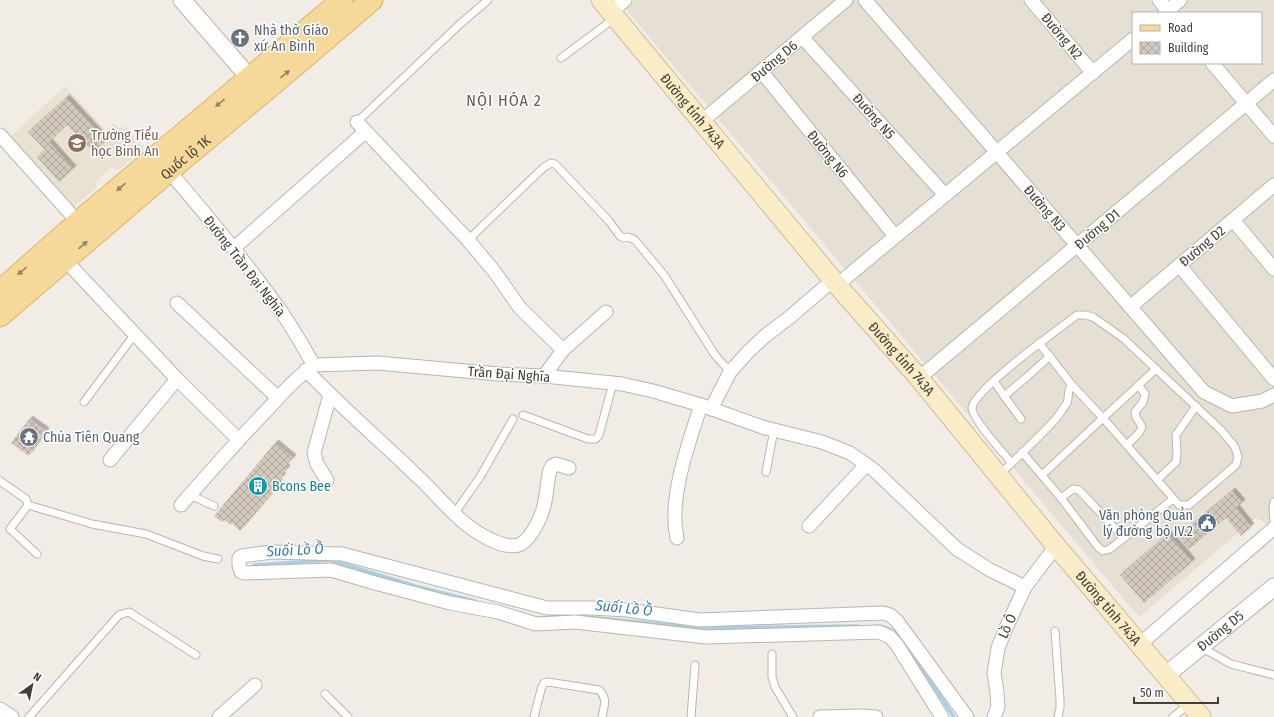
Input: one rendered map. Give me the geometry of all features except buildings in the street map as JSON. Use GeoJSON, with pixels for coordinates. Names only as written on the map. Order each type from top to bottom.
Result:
{"type":"FeatureCollection","features":[{"type":"Feature","properties":{"kind":"main road","name":"Quốc lộ 1K"},"geometry":{"type":"LineString","coordinates":[[0,316],[169,171],[342,0]]}},
{"type":"Feature","properties":{"kind":"main road","name":"Quốc lộ 1K"},"geometry":{"type":"LineString","coordinates":[[0,291],[78,222],[256,85],[372,0]]}},
{"type":"Feature","properties":{"kind":"main road","name":"Đường tỉnh 743A"},"geometry":{"type":"LineString","coordinates":[[613,7],[702,121],[835,282],[919,378],[1005,469],[1056,546],[1195,710]]}},
{"type":"Feature","properties":{"kind":"street"},"geometry":{"type":"LineString","coordinates":[[182,0],[256,85]]}},
{"type":"Feature","properties":{"kind":"street","name":"Đường D6"},"geometry":{"type":"LineString","coordinates":[[702,121],[846,0]]}},
{"type":"Feature","properties":{"kind":"street","name":"Đường N3"},"geometry":{"type":"LineString","coordinates":[[865,0],[1204,392],[1232,406],[1262,401],[1274,395]]}},
{"type":"Feature","properties":{"kind":"street","name":"Đường N2"},"geometry":{"type":"LineString","coordinates":[[1031,0],[1093,73]]}},
{"type":"Feature","properties":{"kind":"street"},"geometry":{"type":"LineString","coordinates":[[1159,0],[1168,12],[1180,0]]}},
{"type":"Feature","properties":{"kind":"street","name":"Đường N5"},"geometry":{"type":"LineString","coordinates":[[802,38],[945,195]]}},
{"type":"Feature","properties":{"kind":"street"},"geometry":{"type":"LineString","coordinates":[[677,538],[674,527],[676,497],[689,443],[706,407],[730,372],[765,336],[895,236],[1132,40]]}},
{"type":"Feature","properties":{"kind":"street"},"geometry":{"type":"LineString","coordinates":[[1213,64],[1274,136]]}},
{"type":"Feature","properties":{"kind":"street","name":"Đường N6"},"geometry":{"type":"LineString","coordinates":[[761,71],[895,236]]}},
{"type":"Feature","properties":{"kind":"street","name":"Đường D1"},"geometry":{"type":"LineString","coordinates":[[919,378],[1274,80]]}},
{"type":"Feature","properties":{"kind":"street"},"geometry":{"type":"LineString","coordinates":[[234,248],[361,127],[468,240],[494,271],[520,308],[563,350]]}},
{"type":"Feature","properties":{"kind":"street"},"geometry":{"type":"LineString","coordinates":[[0,135],[78,222]]}},
{"type":"Feature","properties":{"kind":"street","name":"Đường Trần Đại Nghĩa"},"geometry":{"type":"LineString","coordinates":[[169,171],[234,248],[280,311],[310,368],[330,395],[417,475],[454,514],[471,528],[489,539],[502,544],[511,546],[520,544],[528,539],[544,506],[552,466],[556,464],[569,468]]}},
{"type":"Feature","properties":{"kind":"street","name":"Đường D2"},"geometry":{"type":"LineString","coordinates":[[1130,307],[1274,185]]}},
{"type":"Feature","properties":{"kind":"street"},"geometry":{"type":"LineString","coordinates":[[1233,220],[1274,269]]}},
{"type":"Feature","properties":{"kind":"street"},"geometry":{"type":"LineString","coordinates":[[66,260],[177,379],[239,440]]}},
{"type":"Feature","properties":{"kind":"street"},"geometry":{"type":"LineString","coordinates":[[1179,265],[1274,379]]}},
{"type":"Feature","properties":{"kind":"street"},"geometry":{"type":"LineString","coordinates":[[177,303],[278,398]]}},
{"type":"Feature","properties":{"kind":"street"},"geometry":{"type":"LineString","coordinates":[[544,376],[563,350],[606,312]]}},
{"type":"Feature","properties":{"kind":"street","name":"Trần Đại Nghĩa"},"geometry":{"type":"LineString","coordinates":[[310,368],[378,363],[613,383],[653,391],[706,407],[762,427],[822,442],[850,453],[866,464],[910,503],[957,549],[990,570],[1025,587]]}},
{"type":"Feature","properties":{"kind":"street"},"geometry":{"type":"LineString","coordinates":[[181,505],[278,398],[310,368]]}},
{"type":"Feature","properties":{"kind":"street"},"geometry":{"type":"LineString","coordinates":[[110,460],[177,379]]}},
{"type":"Feature","properties":{"kind":"street"},"geometry":{"type":"LineString","coordinates":[[327,480],[317,464],[314,453],[330,395]]}},
{"type":"Feature","properties":{"kind":"street"},"geometry":{"type":"LineString","coordinates":[[809,526],[866,464]]}},
{"type":"Feature","properties":{"kind":"street"},"geometry":{"type":"LineString","coordinates":[[1140,644],[1274,528]]}},
{"type":"Feature","properties":{"kind":"street","name":"Lồ Ô"},"geometry":{"type":"LineString","coordinates":[[996,712],[997,692],[994,673],[998,648],[1025,587],[1056,546]]}},
{"type":"Feature","properties":{"kind":"street"},"geometry":{"type":"LineString","coordinates":[[942,717],[897,645],[890,638],[879,632],[706,637],[575,622],[536,624],[498,612],[458,595],[342,554],[272,552],[242,556],[239,558],[241,572],[244,573],[331,570],[375,583],[458,595],[547,608],[626,610],[700,620],[883,613],[890,615],[897,622],[967,717]]}},
{"type":"Feature","properties":{"kind":"street","name":"Đường D5"},"geometry":{"type":"LineString","coordinates":[[1166,676],[1274,587]]}},
{"type":"Feature","properties":{"kind":"street"},"geometry":{"type":"LineString","coordinates":[[219,717],[255,685]]}},
{"type":"Feature","properties":{"kind":"street"},"geometry":{"type":"LineString","coordinates":[[0,709],[12,717]]}},
{"type":"Feature","properties":{"kind":"street"},"geometry":{"type":"LineString","coordinates":[[996,712],[1007,717]]}},
{"type":"Feature","properties":{"kind":"street"},"geometry":{"type":"LineString","coordinates":[[820,717],[876,717]]}},
{"type":"Feature","properties":{"kind":"lane"},"geometry":{"type":"LineString","coordinates":[[361,127],[460,24],[488,0]]}},
{"type":"Feature","properties":{"kind":"lane"},"geometry":{"type":"LineString","coordinates":[[561,58],[613,7]]}},
{"type":"Feature","properties":{"kind":"lane"},"geometry":{"type":"LineString","coordinates":[[468,240],[542,168],[555,164],[609,221],[620,236],[635,240],[664,275],[716,355],[730,372]]}},
{"type":"Feature","properties":{"kind":"lane"},"geometry":{"type":"LineString","coordinates":[[1039,344],[1072,385],[1179,505],[1189,505],[1236,465],[1238,457],[1235,447],[1221,430],[1123,338],[1093,317],[1085,314],[1077,315],[1007,368],[980,394],[972,409],[975,417],[1005,469],[1051,424],[1069,400],[1068,390],[1072,385]]}},
{"type":"Feature","properties":{"kind":"lane"},"geometry":{"type":"LineString","coordinates":[[84,402],[135,334]]}},
{"type":"Feature","properties":{"kind":"lane"},"geometry":{"type":"LineString","coordinates":[[1004,396],[1050,356]]}},
{"type":"Feature","properties":{"kind":"lane"},"geometry":{"type":"LineString","coordinates":[[1042,475],[1156,369]]}},
{"type":"Feature","properties":{"kind":"lane"},"geometry":{"type":"LineString","coordinates":[[994,381],[1021,419]]}},
{"type":"Feature","properties":{"kind":"lane"},"geometry":{"type":"LineString","coordinates":[[523,415],[588,439],[596,439],[599,435],[613,383]]}},
{"type":"Feature","properties":{"kind":"lane"},"geometry":{"type":"LineString","coordinates":[[1127,445],[1139,433],[1142,427],[1136,417],[1135,412],[1143,402],[1145,394],[1138,385]]}},
{"type":"Feature","properties":{"kind":"lane"},"geometry":{"type":"LineString","coordinates":[[1157,480],[1176,462],[1176,435],[1196,406]]}},
{"type":"Feature","properties":{"kind":"lane"},"geometry":{"type":"LineString","coordinates":[[454,514],[480,477],[513,419]]}},
{"type":"Feature","properties":{"kind":"lane"},"geometry":{"type":"LineString","coordinates":[[766,472],[774,430]]}},
{"type":"Feature","properties":{"kind":"lane"},"geometry":{"type":"LineString","coordinates":[[1022,452],[1061,498],[1098,547],[1102,550],[1110,550],[1173,499]]}},
{"type":"Feature","properties":{"kind":"lane"},"geometry":{"type":"LineString","coordinates":[[0,481],[26,499],[28,505]]}},
{"type":"Feature","properties":{"kind":"lane"},"geometry":{"type":"LineString","coordinates":[[1061,498],[1073,489],[1079,490],[1124,538]]}},
{"type":"Feature","properties":{"kind":"lane"},"geometry":{"type":"LineString","coordinates":[[190,495],[214,506]]}},
{"type":"Feature","properties":{"kind":"lane"},"geometry":{"type":"LineString","coordinates":[[1274,502],[1274,521]]}},
{"type":"Feature","properties":{"kind":"lane"},"geometry":{"type":"LineString","coordinates":[[28,505],[10,529],[37,554]]}},
{"type":"Feature","properties":{"kind":"lane"},"geometry":{"type":"LineString","coordinates":[[28,505],[92,524],[146,534],[203,556],[218,559]]}},
{"type":"Feature","properties":{"kind":"lane"},"geometry":{"type":"LineString","coordinates":[[29,717],[119,615],[129,612],[196,655]]}},
{"type":"Feature","properties":{"kind":"lane"},"geometry":{"type":"LineString","coordinates":[[1055,631],[1060,700],[1058,717]]}},
{"type":"Feature","properties":{"kind":"lane"},"geometry":{"type":"LineString","coordinates":[[1201,647],[1231,664],[1274,675]]}},
{"type":"Feature","properties":{"kind":"lane"},"geometry":{"type":"LineString","coordinates":[[772,654],[772,678],[775,688],[794,717]]}},
{"type":"Feature","properties":{"kind":"lane"},"geometry":{"type":"LineString","coordinates":[[691,717],[695,665]]}},
{"type":"Feature","properties":{"kind":"lane"},"geometry":{"type":"LineString","coordinates":[[534,717],[542,686],[544,683],[548,682],[600,690],[604,695],[605,700],[602,717]]}},
{"type":"Feature","properties":{"kind":"lane"},"geometry":{"type":"LineString","coordinates":[[325,694],[348,717]]}},
{"type":"Feature","properties":{"kind":"lane"},"geometry":{"type":"LineString","coordinates":[[1173,717],[1195,710]]}},
{"type":"Feature","properties":{"kind":"shaded area"},"geometry":{"type":"Polygon","coordinates":[[[618,0],[1274,0],[1274,527],[1256,518],[1139,617],[618,0]]]}},
{"type":"Feature","properties":{"kind":"shaded area","name":"Trường Tiểu học Bình An"},"geometry":{"type":"Polygon","coordinates":[[[65,86],[106,130],[114,123],[118,129],[125,126],[144,149],[120,169],[111,168],[96,181],[96,188],[73,208],[10,137],[65,86]]]}},
{"type":"Feature","properties":{"kind":"waterway","name":"Suối Lồ Ồ"},"geometry":{"type":"LineString","coordinates":[[254,565],[330,560],[415,586],[475,601]]}},
{"type":"Feature","properties":{"kind":"waterway","name":"Suối Lồ Ồ"},"geometry":{"type":"LineString","coordinates":[[586,617],[704,628],[858,626]]}},
{"type":"Feature","properties":{"kind":"waterway","name":"Suối Lồ Ồ"},"geometry":{"type":"LineString","coordinates":[[876,626],[888,628],[896,635]]}},
{"type":"Feature","properties":{"kind":"waterway","name":"Suối Lồ Ồ"},"geometry":{"type":"LineString","coordinates":[[905,646],[954,717]]}},
{"type":"Feature","properties":{"kind":"place","name":"Nhà thờ Giáo xứ An Bình"},"geometry":{"type":"Point","coordinates":[240,38]}},
{"type":"Feature","properties":{"kind":"place","name":"Trường Tiểu học Bình An"},"geometry":{"type":"Point","coordinates":[77,143]}},
{"type":"Feature","properties":{"kind":"place","name":"Chùa Tiên Quang"},"geometry":{"type":"Point","coordinates":[29,437]}},
{"type":"Feature","properties":{"kind":"place","name":"Bcons Bee"},"geometry":{"type":"Point","coordinates":[258,486]}},
{"type":"Feature","properties":{"kind":"place","name":"Văn phòng Quản lý đường bộ IV.2"},"geometry":{"type":"Point","coordinates":[1207,523]}},
{"type":"Feature","properties":{"kind":"district","name":"NỘI HÓA 2"},"geometry":{"type":"Point","coordinates":[504,100]}}]}
